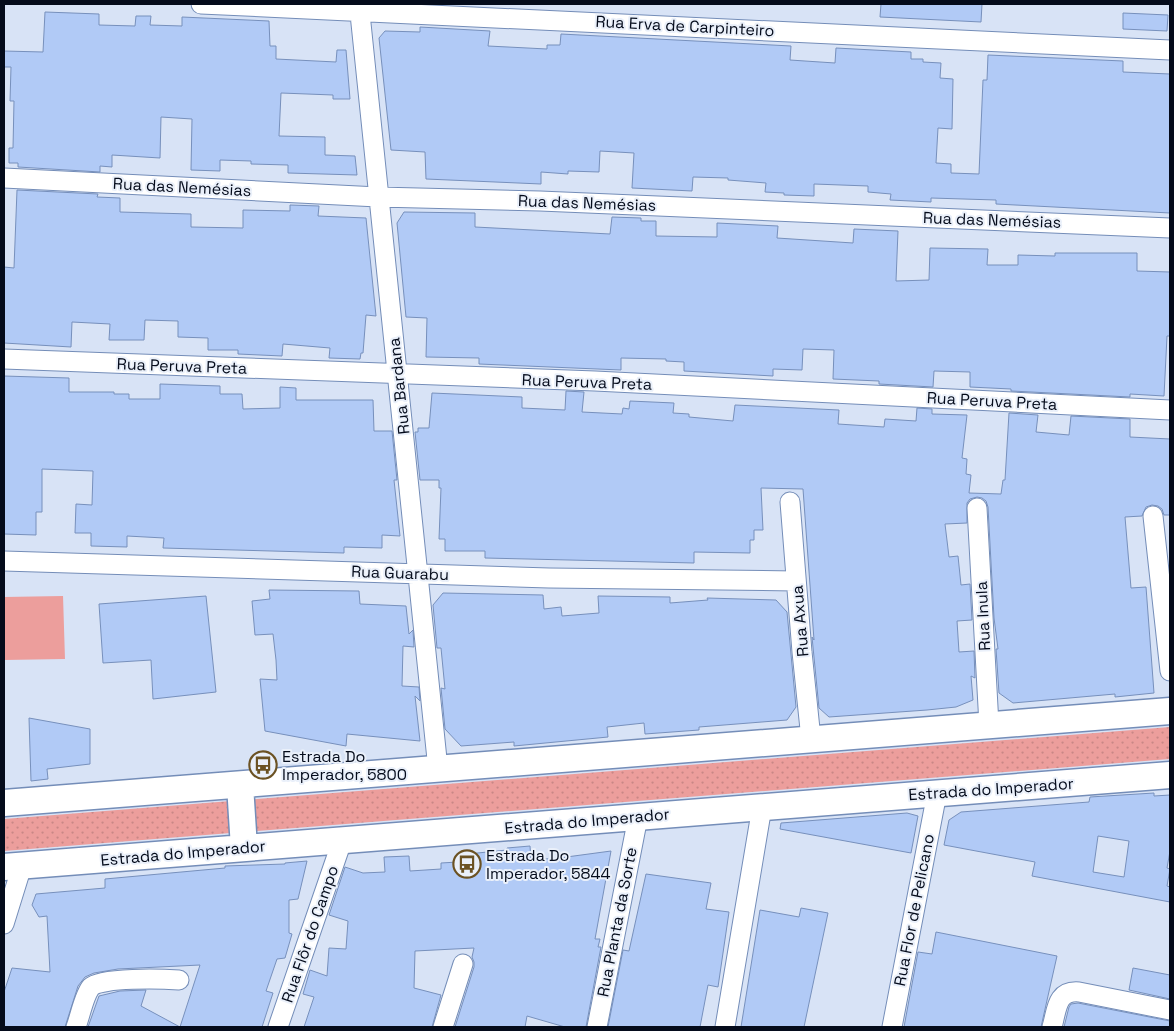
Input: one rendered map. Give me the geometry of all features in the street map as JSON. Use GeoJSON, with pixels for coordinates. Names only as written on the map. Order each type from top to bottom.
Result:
{"type":"FeatureCollection","features":[{"type":"Feature","properties":{"kind":"main road"},"geometry":{"type":"LineString","coordinates":[[4,803],[1170,711]]}},
{"type":"Feature","properties":{"kind":"main road","name":"Estrada do Imperador"},"geometry":{"type":"LineString","coordinates":[[13,867],[1170,775]]}},
{"type":"Feature","properties":{"kind":"main road"},"geometry":{"type":"LineString","coordinates":[[240,785],[244,848]]}},
{"type":"Feature","properties":{"kind":"street","name":"Rua Erva de Carpinteiro"},"geometry":{"type":"LineString","coordinates":[[200,4],[359,7],[1170,50]]}},
{"type":"Feature","properties":{"kind":"street","name":"Rua Bardana"},"geometry":{"type":"LineString","coordinates":[[359,7],[438,769]]}},
{"type":"Feature","properties":{"kind":"street","name":"Rua das Nemésias"},"geometry":{"type":"LineString","coordinates":[[4,178],[378,197],[540,201],[1170,228]]}},
{"type":"Feature","properties":{"kind":"street","name":"Rua Peruva Preta"},"geometry":{"type":"LineString","coordinates":[[4,359],[595,381],[1170,410]]}},
{"type":"Feature","properties":{"kind":"street","name":"Rua Axua"},"geometry":{"type":"LineString","coordinates":[[790,502],[811,739]]}},
{"type":"Feature","properties":{"kind":"street","name":"Rua Inula"},"geometry":{"type":"LineString","coordinates":[[977,508],[989,725]]}},
{"type":"Feature","properties":{"kind":"street"},"geometry":{"type":"LineString","coordinates":[[1153,516],[1170,671]]}},
{"type":"Feature","properties":{"kind":"street","name":"Rua Guarabu"},"geometry":{"type":"LineString","coordinates":[[4,561],[549,578],[796,582]]}},
{"type":"Feature","properties":{"kind":"street","name":"Rua Flor de Pelicano"},"geometry":{"type":"LineString","coordinates":[[892,1027],[937,794]]}},
{"type":"Feature","properties":{"kind":"street"},"geometry":{"type":"LineString","coordinates":[[725,1027],[762,807]]}},
{"type":"Feature","properties":{"kind":"street","name":"Rua Planta da Sorte"},"geometry":{"type":"LineString","coordinates":[[597,1027],[638,817]]}},
{"type":"Feature","properties":{"kind":"street","name":"Rua Flôr do Campo"},"geometry":{"type":"LineString","coordinates":[[278,1027],[342,841]]}},
{"type":"Feature","properties":{"kind":"street"},"geometry":{"type":"LineString","coordinates":[[4,924],[13,867]]}},
{"type":"Feature","properties":{"kind":"street"},"geometry":{"type":"LineString","coordinates":[[443,1027],[463,964]]}},
{"type":"Feature","properties":{"kind":"street"},"geometry":{"type":"LineString","coordinates":[[76,1027],[88,992],[92,986],[111,981],[179,980]]}},
{"type":"Feature","properties":{"kind":"street"},"geometry":{"type":"LineString","coordinates":[[1052,1027],[1060,999],[1067,992],[1079,992],[1170,1010]]}},
{"type":"Feature","properties":{"kind":"shaded area"},"geometry":{"type":"Polygon","coordinates":[[[63,596],[65,659],[4,660],[4,597],[63,596]]]}},
{"type":"Feature","properties":{"kind":"shaded area"},"geometry":{"type":"Polygon","coordinates":[[[1170,727],[1170,759],[4,851],[4,819],[1170,727]]]}},
{"type":"Feature","properties":{"kind":"building"},"geometry":{"type":"Polygon","coordinates":[[[881,4],[982,4],[981,22],[880,17],[881,4]]]}},
{"type":"Feature","properties":{"kind":"building"},"geometry":{"type":"Polygon","coordinates":[[[45,12],[99,14],[99,25],[135,26],[136,16],[151,16],[150,25],[182,26],[182,17],[269,21],[270,46],[276,46],[276,59],[336,62],[337,50],[346,50],[350,99],[333,99],[333,95],[281,93],[279,136],[325,137],[325,155],[355,156],[357,175],[288,173],[288,165],[251,164],[251,161],[220,160],[220,171],[191,170],[192,119],[161,117],[160,158],[112,155],[112,167],[100,166],[100,172],[18,167],[18,163],[9,163],[9,148],[13,148],[14,101],[10,101],[11,67],[4,67],[4,51],[43,52],[45,12]]]}},
{"type":"Feature","properties":{"kind":"building"},"geometry":{"type":"Polygon","coordinates":[[[1123,13],[1168,15],[1167,31],[1123,29],[1123,13]]]}},
{"type":"Feature","properties":{"kind":"building"},"geometry":{"type":"Polygon","coordinates":[[[420,27],[490,31],[488,46],[547,49],[547,45],[560,45],[561,34],[791,46],[790,60],[835,63],[836,48],[911,52],[911,59],[923,59],[923,62],[941,63],[940,78],[953,79],[952,129],[938,128],[936,163],[951,164],[951,173],[979,174],[983,80],[987,80],[988,55],[1123,61],[1123,72],[1170,74],[1170,213],[996,204],[996,200],[931,198],[931,202],[890,200],[891,194],[868,192],[868,186],[814,184],[814,196],[784,195],[784,193],[765,192],[766,183],[728,180],[728,178],[693,177],[692,191],[632,188],[634,153],[600,151],[599,172],[568,171],[568,174],[541,172],[541,184],[426,179],[425,152],[391,150],[379,38],[385,31],[420,32],[420,27]]]}},
{"type":"Feature","properties":{"kind":"building"},"geometry":{"type":"Polygon","coordinates":[[[17,190],[98,194],[97,197],[120,198],[120,212],[191,214],[191,227],[243,228],[243,210],[290,211],[290,205],[319,206],[318,216],[366,218],[376,316],[366,315],[363,353],[361,353],[360,359],[329,358],[330,348],[283,344],[282,356],[238,354],[238,350],[208,350],[208,338],[178,337],[178,321],[145,320],[144,340],[109,340],[110,324],[72,322],[71,347],[4,343],[4,267],[14,268],[17,190]]]}},
{"type":"Feature","properties":{"kind":"building"},"geometry":{"type":"Polygon","coordinates":[[[404,212],[475,213],[475,227],[610,234],[612,217],[641,218],[641,221],[656,221],[656,236],[717,237],[717,223],[778,226],[777,238],[853,243],[854,229],[898,231],[896,281],[929,280],[930,248],[988,249],[987,265],[1018,265],[1018,255],[1055,256],[1055,253],[1137,253],[1137,271],[1170,272],[1170,336],[1167,336],[1164,396],[1130,394],[1130,397],[970,387],[970,372],[934,371],[933,387],[879,384],[879,381],[833,379],[834,350],[803,349],[802,370],[773,369],[773,376],[684,371],[684,362],[666,361],[666,359],[621,358],[621,370],[479,364],[479,358],[426,357],[427,318],[406,317],[397,223],[404,212]]]}},
{"type":"Feature","properties":{"kind":"building"},"geometry":{"type":"Polygon","coordinates":[[[4,376],[69,378],[69,392],[114,392],[114,394],[129,394],[129,399],[160,399],[160,384],[220,386],[220,394],[242,394],[243,409],[280,408],[280,387],[296,388],[296,400],[373,400],[374,431],[392,431],[397,480],[394,480],[400,536],[382,535],[382,548],[344,547],[344,553],[163,548],[164,538],[127,536],[127,547],[91,546],[91,533],[75,533],[76,504],[92,505],[93,471],[42,469],[42,512],[36,512],[36,535],[4,534],[4,376]]]}},
{"type":"Feature","properties":{"kind":"building"},"geometry":{"type":"Polygon","coordinates":[[[566,391],[584,392],[582,412],[622,414],[623,408],[629,409],[630,401],[674,403],[673,413],[689,414],[689,417],[733,421],[735,405],[839,410],[838,424],[884,427],[885,419],[916,421],[917,408],[932,409],[932,414],[967,415],[962,458],[967,459],[966,474],[971,475],[969,493],[1001,494],[1003,480],[1005,480],[1009,413],[1038,415],[1036,432],[1069,435],[1071,416],[1130,419],[1130,437],[1170,439],[1170,515],[1164,515],[1162,509],[1152,505],[1146,507],[1142,516],[1125,517],[1131,588],[1146,587],[1154,693],[1115,697],[1115,694],[1013,703],[999,693],[996,649],[998,649],[994,618],[988,507],[986,501],[982,498],[970,499],[967,503],[967,523],[945,524],[949,557],[958,556],[961,585],[970,584],[972,620],[957,621],[959,652],[974,651],[975,678],[971,676],[973,700],[956,707],[927,710],[829,717],[819,708],[812,637],[814,640],[803,489],[761,488],[763,530],[754,530],[754,540],[750,540],[750,553],[694,552],[694,563],[485,558],[485,551],[445,551],[445,539],[439,539],[441,488],[439,488],[439,480],[420,480],[415,432],[418,432],[418,428],[429,428],[432,393],[522,397],[522,408],[565,410],[566,391]]]}},
{"type":"Feature","properties":{"kind":"building"},"geometry":{"type":"Polygon","coordinates":[[[269,590],[359,591],[360,604],[406,606],[409,634],[413,630],[414,647],[403,646],[402,686],[419,687],[420,701],[415,696],[420,741],[347,734],[346,746],[265,731],[260,679],[277,680],[276,660],[273,634],[255,635],[252,601],[270,599],[269,590]]]}},
{"type":"Feature","properties":{"kind":"building"},"geometry":{"type":"Polygon","coordinates":[[[443,593],[543,595],[544,609],[561,607],[562,616],[599,613],[598,596],[670,597],[670,603],[708,600],[707,598],[776,600],[787,612],[796,707],[787,720],[699,727],[699,730],[645,734],[644,723],[607,727],[608,737],[514,746],[514,742],[461,746],[445,729],[441,688],[445,689],[441,648],[437,648],[433,605],[443,593]]]}},
{"type":"Feature","properties":{"kind":"building"},"geometry":{"type":"Polygon","coordinates":[[[206,596],[216,692],[153,699],[151,660],[103,663],[99,604],[206,596]]]}},
{"type":"Feature","properties":{"kind":"building"},"geometry":{"type":"Polygon","coordinates":[[[29,718],[90,729],[90,764],[47,769],[48,779],[31,781],[29,718]]]}},
{"type":"Feature","properties":{"kind":"building"},"geometry":{"type":"Polygon","coordinates":[[[1154,793],[1154,796],[1170,795],[1170,851],[1167,868],[1170,869],[1167,886],[1170,887],[1170,902],[1032,876],[1035,862],[944,845],[949,820],[961,812],[1089,802],[1090,797],[1154,793]],[[1098,836],[1093,872],[1124,877],[1129,841],[1098,836]]]}},
{"type":"Feature","properties":{"kind":"building"},"geometry":{"type":"Polygon","coordinates":[[[907,813],[918,816],[911,853],[780,829],[781,823],[907,813]]]}},
{"type":"Feature","properties":{"kind":"building"},"geometry":{"type":"Polygon","coordinates":[[[530,846],[531,860],[611,851],[595,939],[600,939],[598,947],[601,947],[586,1027],[565,1027],[527,1016],[525,1027],[455,1027],[474,967],[472,957],[474,948],[415,951],[414,988],[441,995],[432,1027],[304,1027],[314,997],[303,994],[310,970],[327,976],[329,948],[346,949],[348,921],[329,915],[345,867],[363,873],[385,872],[384,857],[409,856],[410,871],[441,869],[441,863],[458,862],[458,855],[530,846]]]}},
{"type":"Feature","properties":{"kind":"building"},"geometry":{"type":"Polygon","coordinates":[[[307,861],[298,899],[289,900],[289,933],[292,934],[285,958],[277,959],[266,991],[273,993],[262,1027],[180,1027],[200,965],[118,969],[94,973],[85,977],[78,986],[65,1027],[4,1027],[4,992],[12,968],[50,972],[47,916],[39,917],[32,905],[36,894],[105,888],[105,879],[225,868],[225,866],[285,864],[307,861]]]}},
{"type":"Feature","properties":{"kind":"building"},"geometry":{"type":"Polygon","coordinates":[[[646,874],[711,883],[706,909],[729,912],[718,987],[708,985],[700,1027],[608,1027],[623,950],[629,951],[646,874]]]}},
{"type":"Feature","properties":{"kind":"building"},"geometry":{"type":"Polygon","coordinates":[[[801,908],[828,913],[804,1027],[741,1027],[760,910],[799,917],[801,908]]]}},
{"type":"Feature","properties":{"kind":"building"},"geometry":{"type":"Polygon","coordinates":[[[936,932],[1057,956],[1041,1027],[904,1027],[918,952],[932,954],[936,932]]]}},
{"type":"Feature","properties":{"kind":"building"},"geometry":{"type":"Polygon","coordinates":[[[1133,968],[1170,975],[1170,999],[1129,990],[1133,968]]]}},
{"type":"Feature","properties":{"kind":"building"},"geometry":{"type":"Polygon","coordinates":[[[146,990],[141,1006],[180,1027],[88,1027],[99,996],[120,991],[146,990]]]}},
{"type":"Feature","properties":{"kind":"building"},"geometry":{"type":"Polygon","coordinates":[[[1078,1003],[1170,1021],[1170,1027],[1064,1027],[1069,1007],[1071,1004],[1078,1003]]]}},
{"type":"Feature","properties":{"kind":"place","name":"Estrada Do Imperador, 5800"},"geometry":{"type":"Point","coordinates":[263,765]}},
{"type":"Feature","properties":{"kind":"place","name":"Estrada Do Imperador, 5844"},"geometry":{"type":"Point","coordinates":[467,864]}}]}
